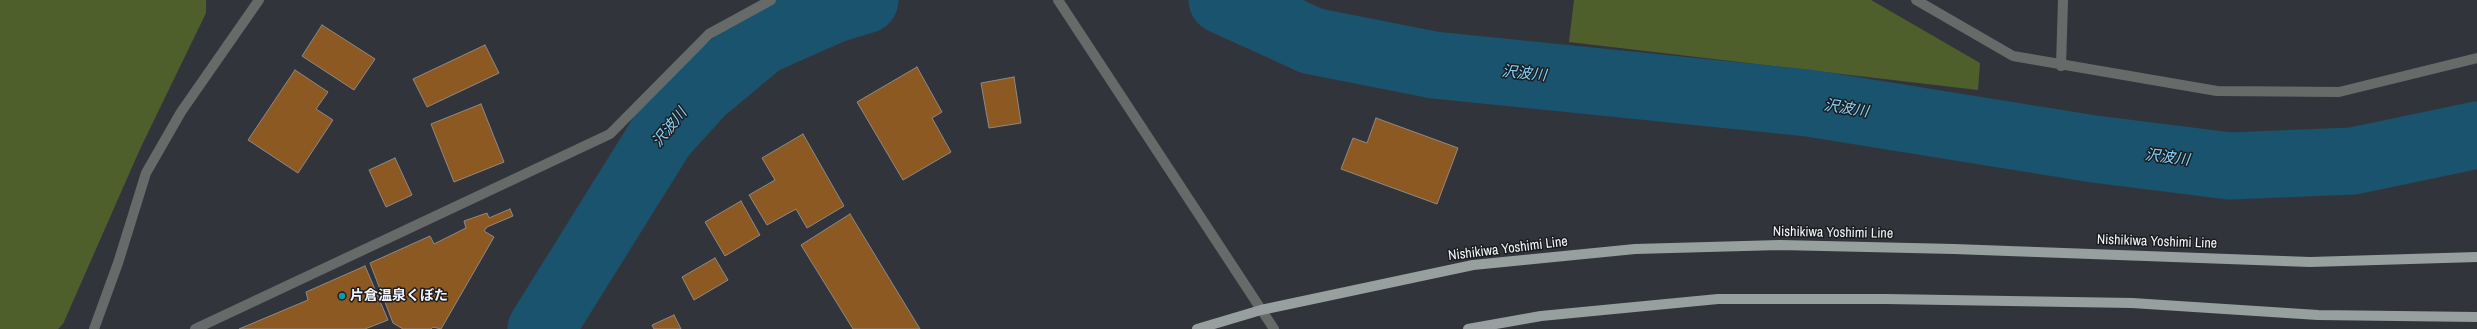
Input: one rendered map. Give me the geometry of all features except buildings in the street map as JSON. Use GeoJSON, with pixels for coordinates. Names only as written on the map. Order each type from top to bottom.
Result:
{"type":"FeatureCollection","features":[{"type":"Feature","properties":{"kind":"main road","name":"Nishikiwa Yoshimi Line"},"geometry":{"type":"LineString","coordinates":[[1196,329],[1261,310],[1473,265],[1635,249],[1780,245],[1954,249],[2310,262],[2477,258]]}},
{"type":"Feature","properties":{"kind":"main road"},"geometry":{"type":"LineString","coordinates":[[1468,329],[1541,316],[1718,299],[1886,299],[2132,303],[2318,315],[2477,317]]}},
{"type":"Feature","properties":{"kind":"street"},"geometry":{"type":"LineString","coordinates":[[94,329],[118,263],[146,173],[181,112],[259,0]]}},
{"type":"Feature","properties":{"kind":"street"},"geometry":{"type":"LineString","coordinates":[[195,329],[610,134],[709,34],[771,0]]}},
{"type":"Feature","properties":{"kind":"street"},"geometry":{"type":"LineString","coordinates":[[1058,0],[1274,329]]}},
{"type":"Feature","properties":{"kind":"street"},"geometry":{"type":"LineString","coordinates":[[1916,0],[2012,56],[2061,66],[2217,92],[2339,92],[2477,58]]}},
{"type":"Feature","properties":{"kind":"street"},"geometry":{"type":"LineString","coordinates":[[2061,66],[2063,0]]}},
{"type":"Feature","properties":{"kind":"green space"},"geometry":{"type":"Polygon","coordinates":[[[0,0],[206,0],[206,13],[140,149],[63,324],[58,329],[0,329],[0,0]]]}},
{"type":"Feature","properties":{"kind":"green space"},"geometry":{"type":"Polygon","coordinates":[[[1574,0],[1871,0],[1980,63],[1978,90],[1569,42],[1574,0]]]}},
{"type":"Feature","properties":{"kind":"waterway","name":"沢波川"},"geometry":{"type":"LineString","coordinates":[[541,329],[662,135],[702,91],[762,41],[832,10],[865,0]]}},
{"type":"Feature","properties":{"kind":"waterway","name":"沢波川"},"geometry":{"type":"LineString","coordinates":[[1222,0],[1312,41],[1434,65],[1808,103],[2094,149],[2230,166],[2353,161],[2477,135]]}},
{"type":"Feature","properties":{"kind":"place","name":"片倉温泉くぼた"},"geometry":{"type":"Point","coordinates":[342,296]}}]}
